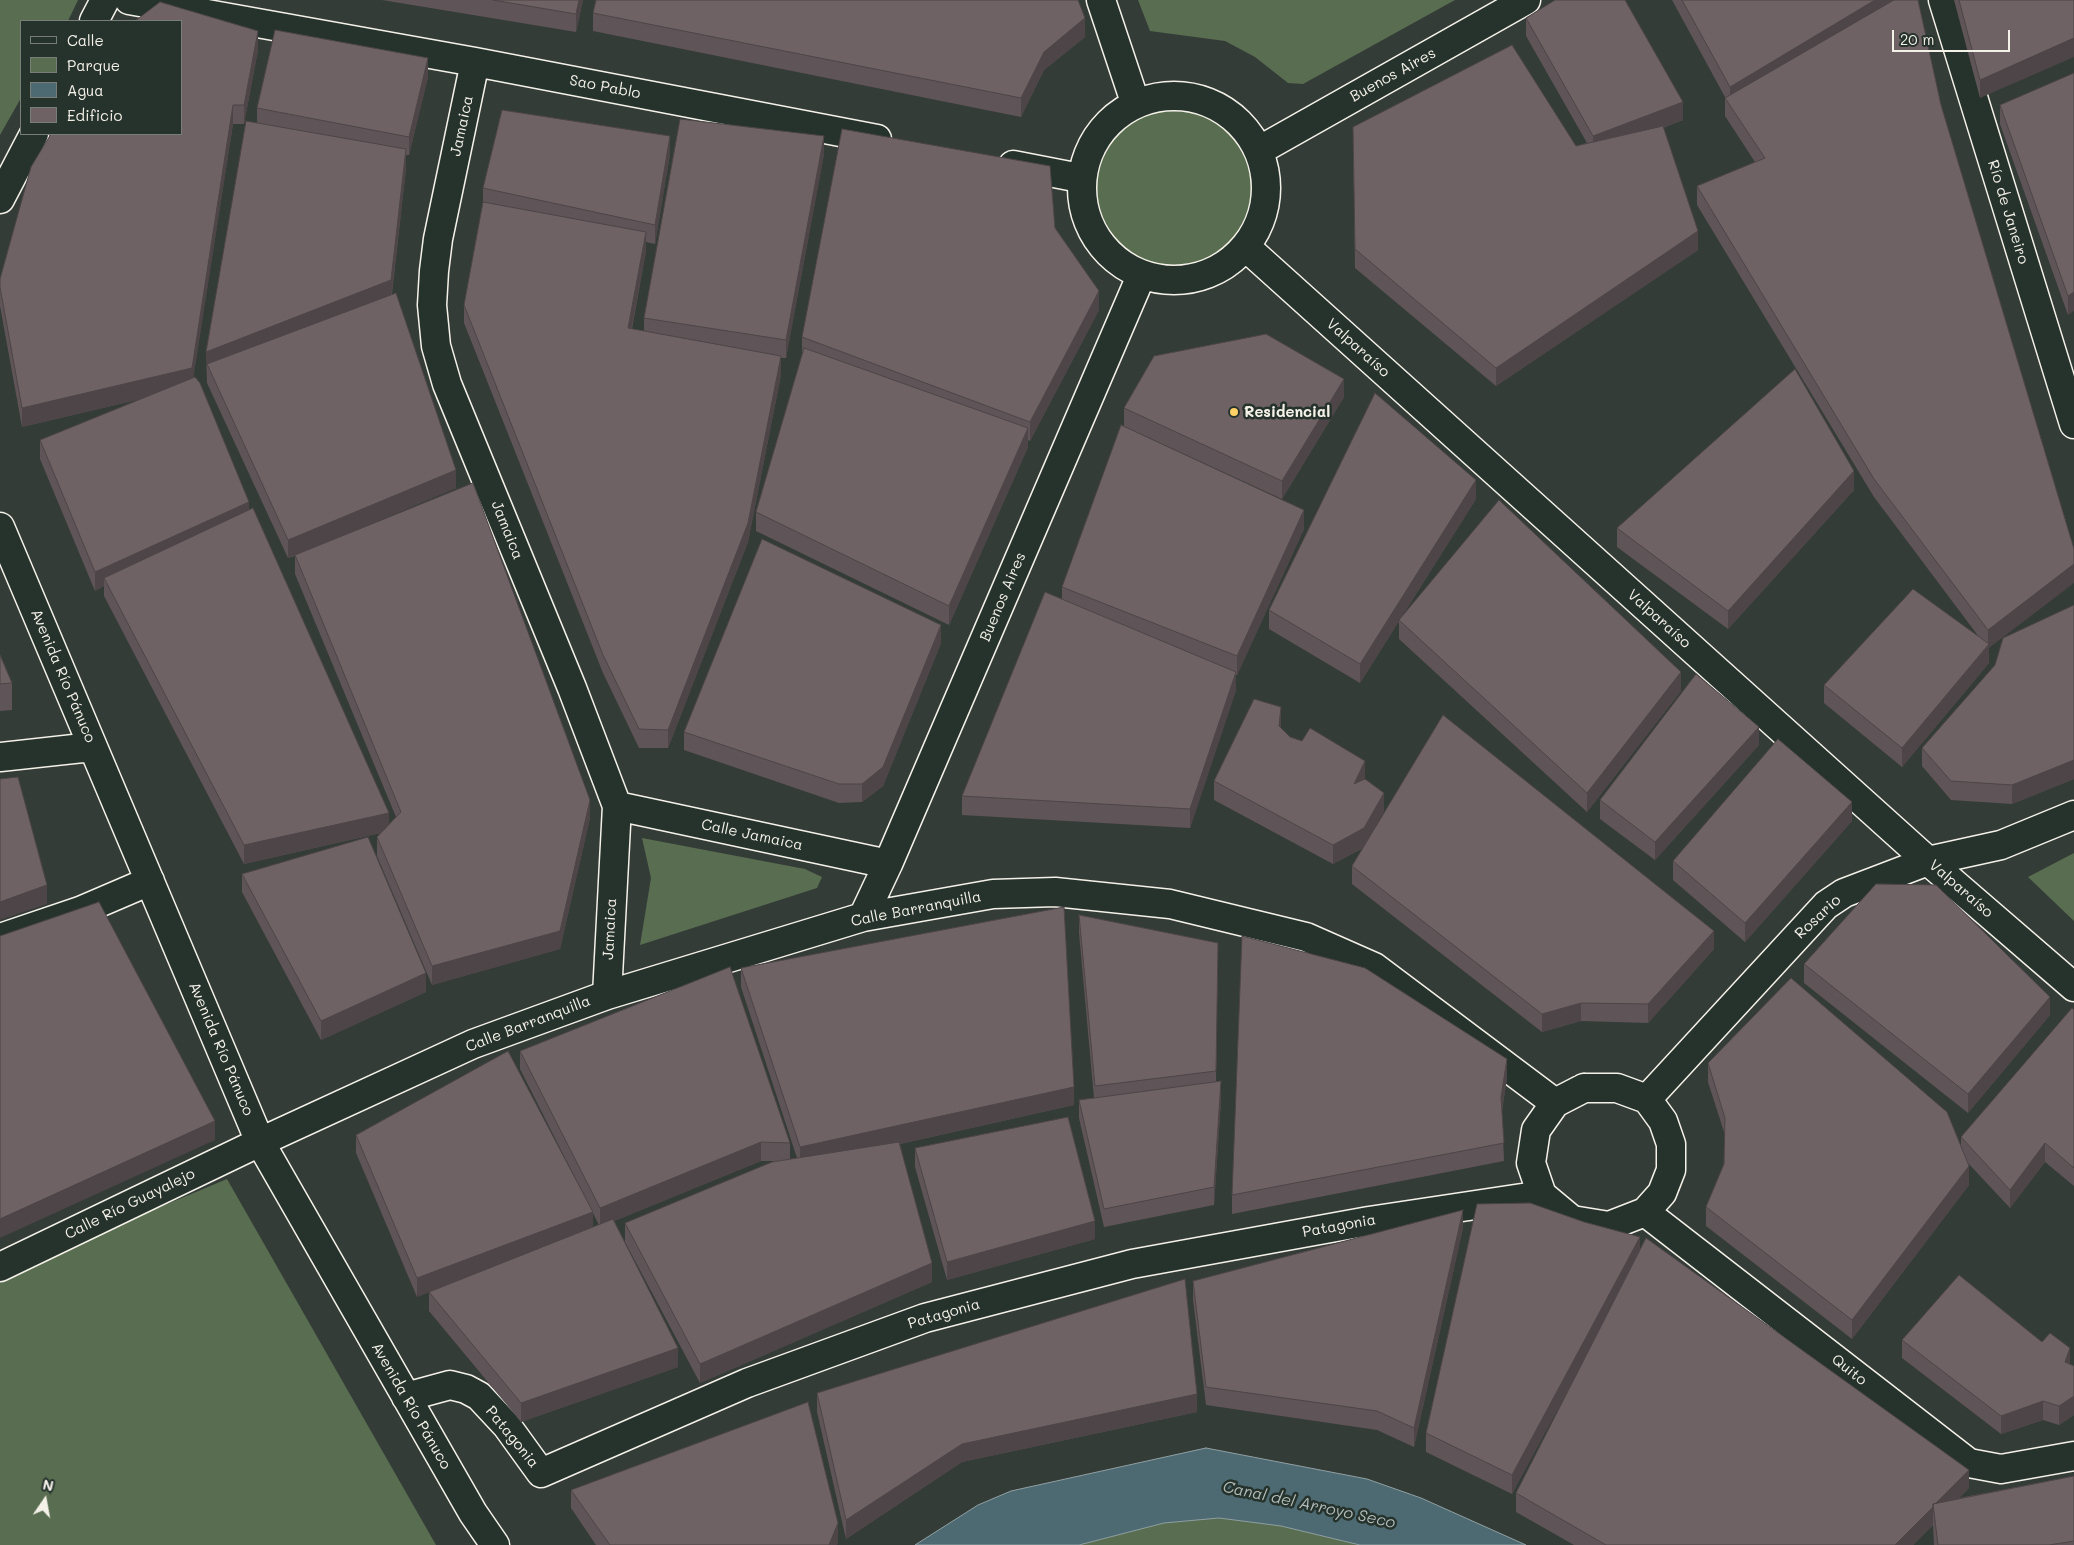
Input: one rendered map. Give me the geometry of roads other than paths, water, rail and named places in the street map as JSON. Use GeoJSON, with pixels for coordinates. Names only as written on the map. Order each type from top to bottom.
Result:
{"type":"FeatureCollection","features":[{"type":"Feature","properties":{"kind":"street"},"geometry":{"type":"LineString","coordinates":[[95,20],[105,0]]}},
{"type":"Feature","properties":{"kind":"street","name":"Sao Pablo"},"geometry":{"type":"LineString","coordinates":[[129,0],[475,62],[904,144]]}},
{"type":"Feature","properties":{"kind":"street"},"geometry":{"type":"LineString","coordinates":[[1102,0],[1135,102]]}},
{"type":"Feature","properties":{"kind":"street","name":"Buenos Aires"},"geometry":{"type":"LineString","coordinates":[[1260,150],[1526,0]]}},
{"type":"Feature","properties":{"kind":"street","name":"Río de Janeiro"},"geometry":{"type":"LineString","coordinates":[[1942,0],[2074,424]]}},
{"type":"Feature","properties":{"kind":"street","name":"Jamaica"},"geometry":{"type":"LineString","coordinates":[[475,62],[438,239],[432,305],[436,346],[447,384],[582,712],[617,806],[607,995]]}},
{"type":"Feature","properties":{"kind":"street"},"geometry":{"type":"LineString","coordinates":[[1182,97],[1206,103],[1239,120],[1260,150],[1268,184],[1263,217],[1247,248],[1216,272],[1179,281],[1141,276],[1106,253],[1085,218],[1080,178],[1089,146],[1108,120],[1135,102],[1182,97]]}},
{"type":"Feature","properties":{"kind":"street"},"geometry":{"type":"LineString","coordinates":[[0,199],[33,135]]}},
{"type":"Feature","properties":{"kind":"street"},"geometry":{"type":"LineString","coordinates":[[992,161],[1080,178]]}},
{"type":"Feature","properties":{"kind":"street","name":"Valparaíso"},"geometry":{"type":"LineString","coordinates":[[1247,248],[1928,860],[2074,987]]}},
{"type":"Feature","properties":{"kind":"street","name":"Buenos Aires"},"geometry":{"type":"LineString","coordinates":[[863,917],[888,864],[1141,276]]}},
{"type":"Feature","properties":{"kind":"street","name":"Avenida Río Pánuco"},"geometry":{"type":"LineString","coordinates":[[0,526],[260,1142],[473,1513],[495,1545]]}},
{"type":"Feature","properties":{"kind":"street"},"geometry":{"type":"LineString","coordinates":[[0,757],[92,747]]}},
{"type":"Feature","properties":{"kind":"street","name":"Calle Jamaica"},"geometry":{"type":"LineString","coordinates":[[617,806],[888,864]]}},
{"type":"Feature","properties":{"kind":"street","name":"Rosario"},"geometry":{"type":"LineString","coordinates":[[1647,1099],[1826,905],[1862,884],[1928,860],[2001,846],[2074,815]]}},
{"type":"Feature","properties":{"kind":"street"},"geometry":{"type":"LineString","coordinates":[[0,938],[80,911],[150,881]]}},
{"type":"Feature","properties":{"kind":"street","name":"Calle Barranquilla"},"geometry":{"type":"LineString","coordinates":[[260,1142],[473,1044],[607,995],[863,917],[993,894],[1055,892],[1170,904],[1306,937],[1374,968],[1555,1103]]}},
{"type":"Feature","properties":{"kind":"street"},"geometry":{"type":"LineString","coordinates":[[1584,1088],[1617,1088],[1647,1099],[1662,1121],[1671,1144],[1671,1170],[1662,1193],[1645,1212],[1609,1226],[1572,1220],[1542,1195],[1531,1163],[1536,1130],[1555,1103],[1584,1088]]}},
{"type":"Feature","properties":{"kind":"street","name":"Calle Río Guayalejo"},"geometry":{"type":"LineString","coordinates":[[0,1267],[260,1142]]}},
{"type":"Feature","properties":{"kind":"street","name":"Patagonia"},"geometry":{"type":"LineString","coordinates":[[406,1397],[450,1385],[466,1389],[479,1396],[507,1426],[541,1473],[747,1383],[925,1318],[1132,1264],[1370,1220],[1542,1195]]}},
{"type":"Feature","properties":{"kind":"street","name":"Quito"},"geometry":{"type":"LineString","coordinates":[[1645,1212],[1969,1463],[2001,1469],[2074,1456]]}},
{"type":"Feature","properties":{"kind":"water","name":"Canal del Arroyo Seco"},"geometry":{"type":"Polygon","coordinates":[[[1206,1448],[1367,1479],[1421,1498],[1526,1545],[1360,1545],[1281,1526],[1219,1518],[1164,1523],[1079,1545],[915,1545],[978,1505],[1011,1491],[1206,1448]]]}},
{"type":"Feature","properties":{"kind":"place","name":"Residencial"},"geometry":{"type":"Point","coordinates":[1234,412]}}]}
